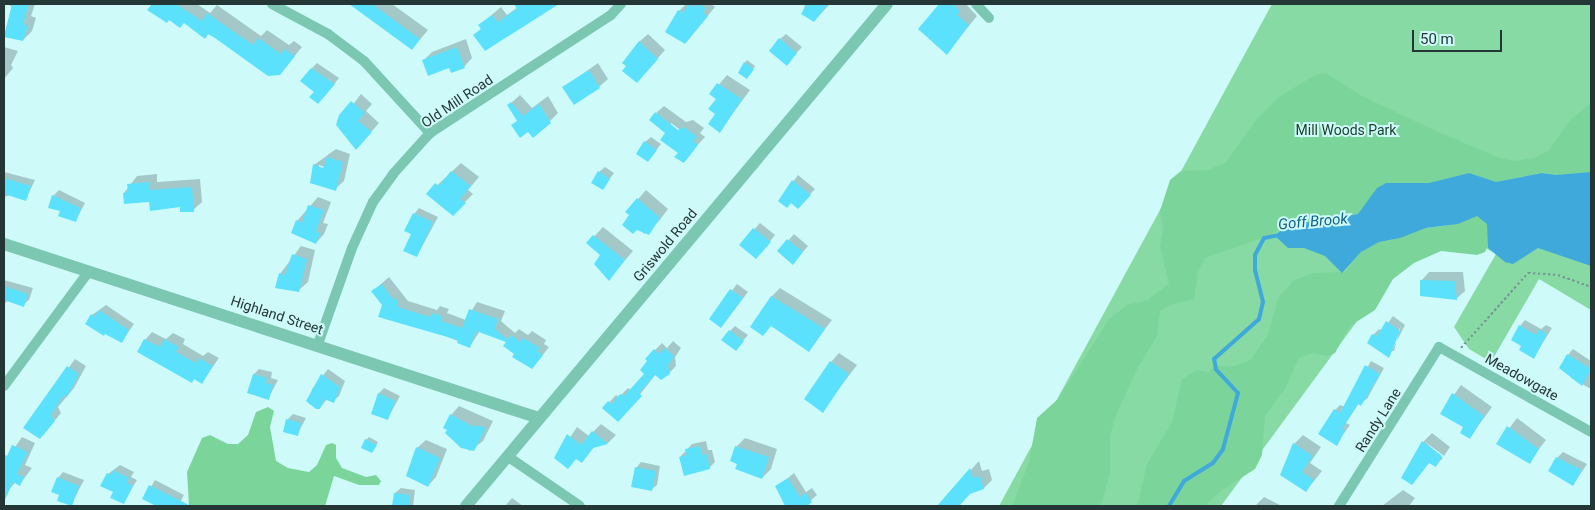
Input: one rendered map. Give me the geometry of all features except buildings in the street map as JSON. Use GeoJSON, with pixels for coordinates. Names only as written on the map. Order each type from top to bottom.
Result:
{"type":"FeatureCollection","features":[{"type":"Feature","properties":{"kind":"street"},"geometry":{"type":"LineString","coordinates":[[272,4],[328,34],[364,62],[430,133]]}},
{"type":"Feature","properties":{"kind":"street","name":"Old Mill Road"},"geometry":{"type":"LineString","coordinates":[[318,344],[352,248],[373,202],[393,174],[430,133],[611,15],[622,4]]}},
{"type":"Feature","properties":{"kind":"street","name":"Griswold Road"},"geometry":{"type":"LineString","coordinates":[[466,506],[887,4]]}},
{"type":"Feature","properties":{"kind":"street"},"geometry":{"type":"LineString","coordinates":[[976,4],[989,18]]}},
{"type":"Feature","properties":{"kind":"street","name":"Highland Street"},"geometry":{"type":"LineString","coordinates":[[4,244],[318,344],[539,418]]}},
{"type":"Feature","properties":{"kind":"street"},"geometry":{"type":"LineString","coordinates":[[4,386],[88,271]]}},
{"type":"Feature","properties":{"kind":"street","name":"Meadowgate"},"geometry":{"type":"LineString","coordinates":[[1439,347],[1591,432]]}},
{"type":"Feature","properties":{"kind":"street","name":"Randy Lane"},"geometry":{"type":"LineString","coordinates":[[1339,506],[1439,347]]}},
{"type":"Feature","properties":{"kind":"street"},"geometry":{"type":"LineString","coordinates":[[507,456],[580,506]]}},
{"type":"Feature","properties":{"kind":"path"},"geometry":{"type":"LineString","coordinates":[[1455,356],[1528,274],[1558,275],[1591,287]]}},
{"type":"Feature","properties":{"kind":"green space","name":"Mill Woods Park"},"geometry":{"type":"Polygon","coordinates":[[[1272,4],[1591,4],[1591,310],[1539,279],[1491,362],[1469,349],[1454,327],[1496,254],[1433,218],[1221,506],[999,506],[1272,4]]]}},
{"type":"Feature","properties":{"kind":"green space"},"geometry":{"type":"Polygon","coordinates":[[[1326,73],[1362,96],[1436,131],[1497,157],[1513,161],[1534,158],[1549,150],[1569,121],[1591,103],[1591,172],[1556,175],[1544,172],[1496,182],[1469,173],[1429,183],[1383,184],[1358,214],[1318,222],[1289,222],[1271,235],[1205,258],[1198,272],[1194,299],[1170,305],[1160,311],[1157,336],[1137,369],[1115,417],[1110,436],[1110,472],[1101,506],[1012,506],[1029,462],[1037,418],[1058,399],[1109,319],[1127,305],[1148,300],[1169,283],[1160,246],[1163,230],[1160,211],[1170,180],[1181,171],[1207,170],[1225,163],[1256,120],[1279,97],[1315,75],[1326,73]]]}},
{"type":"Feature","properties":{"kind":"green space"},"geometry":{"type":"Polygon","coordinates":[[[1472,216],[1479,216],[1487,224],[1489,242],[1485,252],[1477,255],[1441,251],[1414,263],[1393,279],[1375,310],[1350,326],[1335,353],[1327,356],[1312,353],[1299,358],[1285,388],[1265,416],[1262,455],[1255,469],[1221,491],[1205,506],[1137,506],[1147,464],[1172,422],[1182,379],[1197,370],[1209,372],[1216,366],[1235,366],[1250,360],[1268,335],[1278,298],[1294,280],[1314,273],[1345,272],[1361,252],[1379,242],[1400,238],[1426,228],[1458,224],[1472,216]]]}},
{"type":"Feature","properties":{"kind":"green space"},"geometry":{"type":"Polygon","coordinates":[[[268,407],[274,411],[270,427],[276,461],[288,468],[309,472],[317,465],[326,445],[332,443],[336,445],[336,458],[342,468],[366,477],[376,475],[381,481],[379,485],[359,485],[334,476],[325,506],[189,506],[187,472],[202,438],[210,435],[228,444],[238,444],[248,435],[256,412],[268,407]]]}},
{"type":"Feature","properties":{"kind":"water"},"geometry":{"type":"Polygon","coordinates":[[[1591,172],[1591,266],[1538,248],[1513,264],[1505,262],[1488,248],[1487,224],[1477,216],[1458,224],[1426,228],[1400,238],[1379,242],[1361,252],[1342,273],[1325,256],[1304,248],[1288,248],[1275,236],[1289,222],[1318,222],[1358,214],[1377,188],[1386,183],[1429,183],[1469,173],[1496,182],[1542,173],[1556,175],[1591,172]]]}},
{"type":"Feature","properties":{"kind":"waterway","name":"Goff Brook"},"geometry":{"type":"LineString","coordinates":[[1169,506],[1184,481],[1213,463],[1223,449],[1238,393],[1216,369],[1214,359],[1259,319],[1263,302],[1255,271],[1255,255],[1264,238],[1279,235]]}}]}
